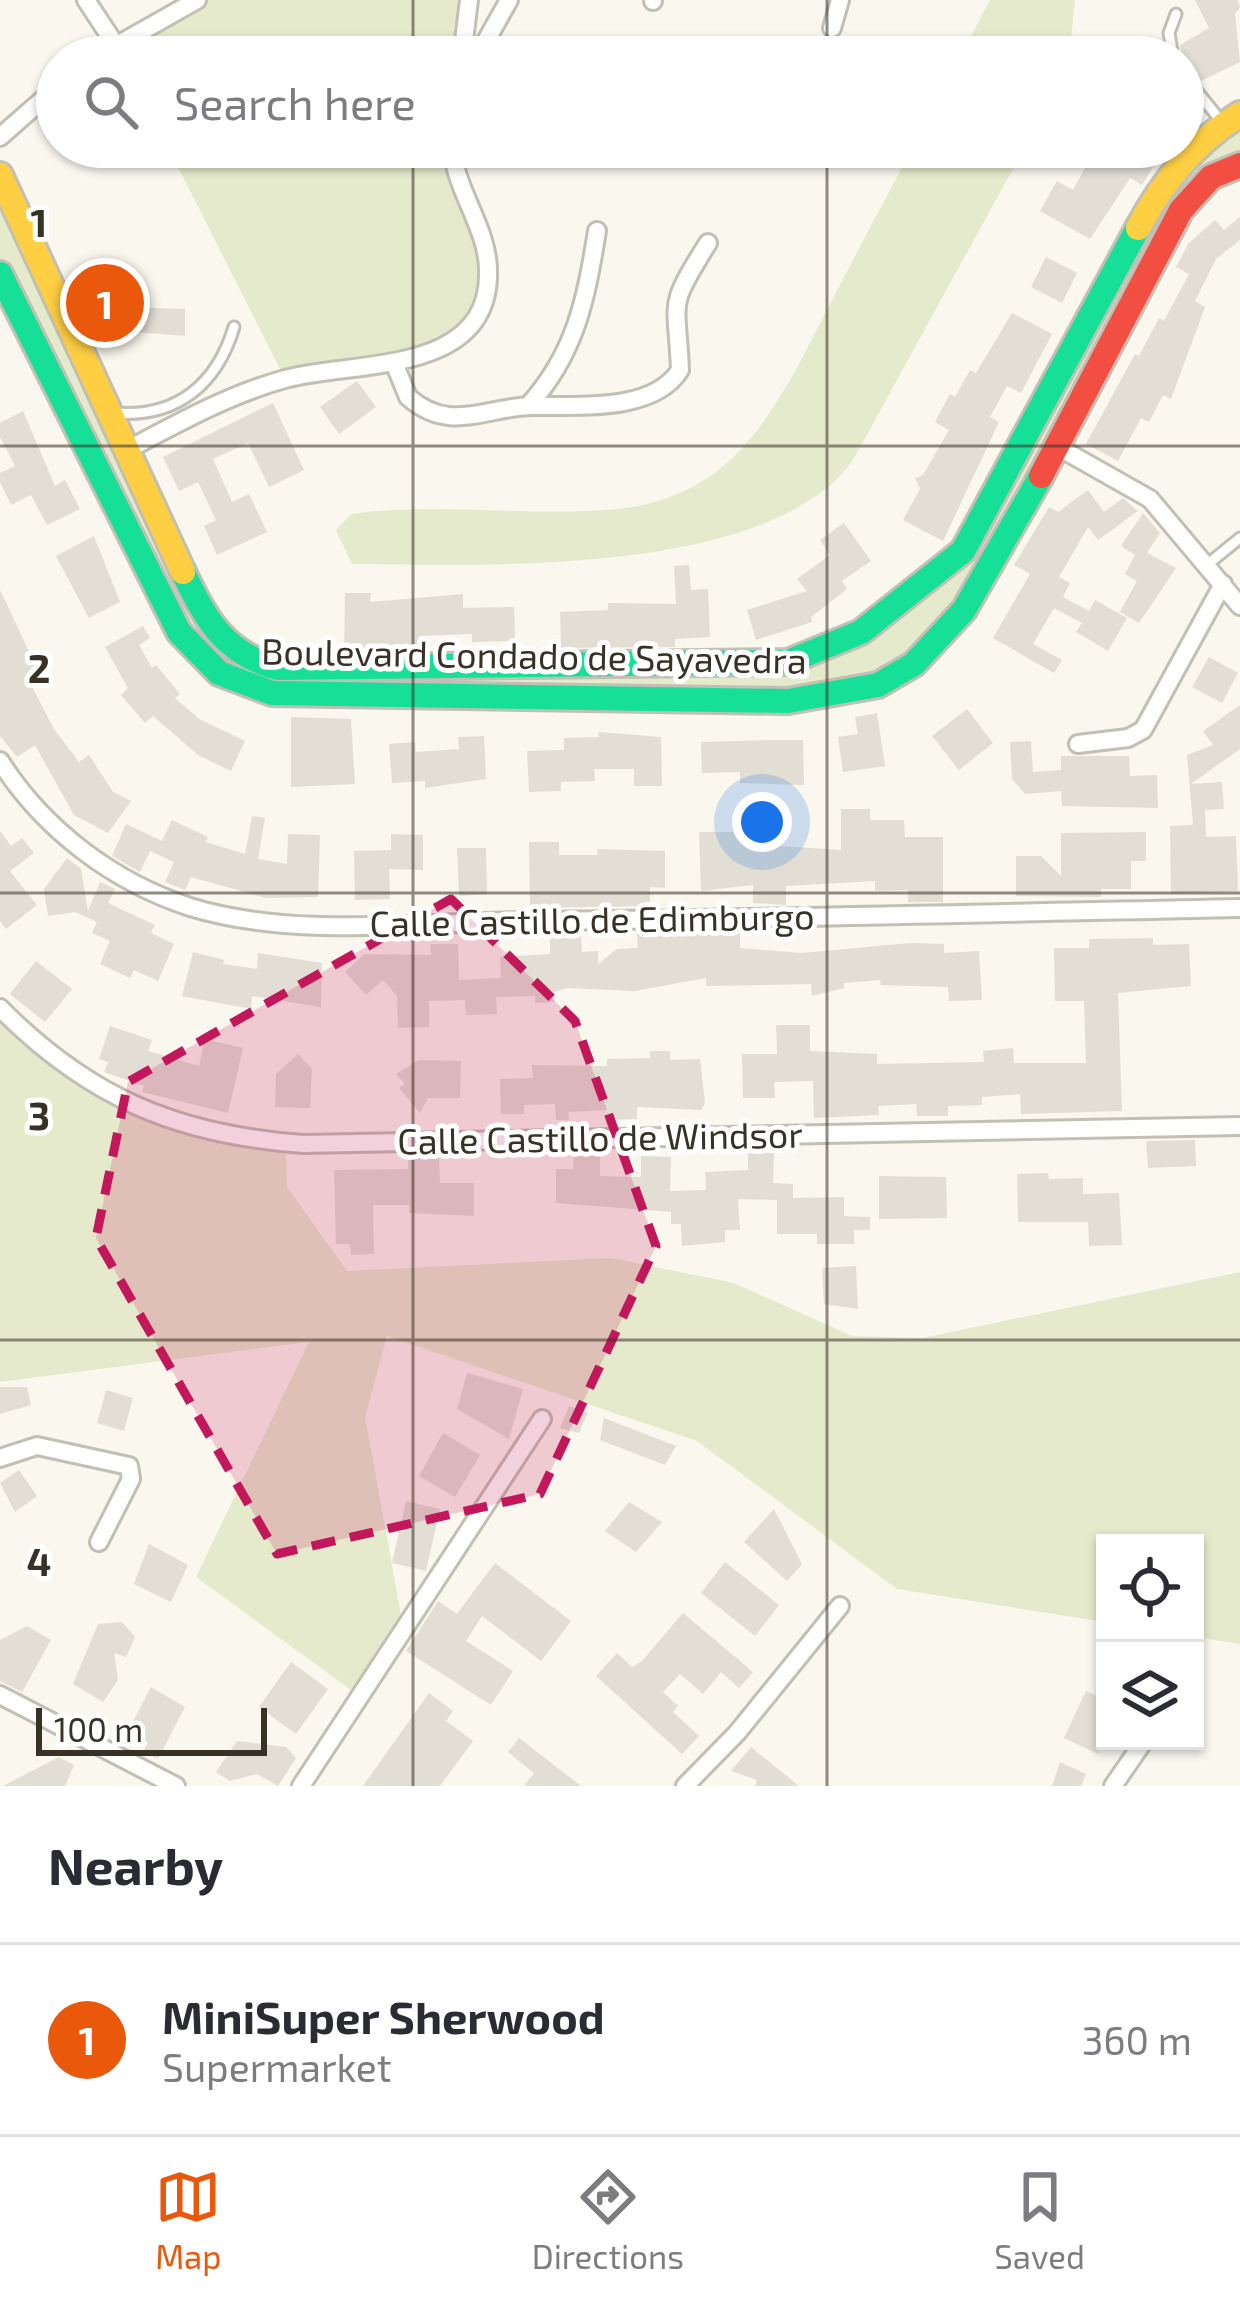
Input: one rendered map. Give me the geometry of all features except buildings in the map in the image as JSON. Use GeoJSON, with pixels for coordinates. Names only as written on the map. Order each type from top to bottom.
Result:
{"type":"FeatureCollection","features":[{"type":"Feature","properties":{"kind":"street"},"geometry":{"type":"LineString","coordinates":[[86,0],[110,36]]}},
{"type":"Feature","properties":{"kind":"street"},"geometry":{"type":"LineString","coordinates":[[130,36],[196,0]]}},
{"type":"Feature","properties":{"kind":"street"},"geometry":{"type":"LineString","coordinates":[[465,36],[469,0]]}},
{"type":"Feature","properties":{"kind":"street"},"geometry":{"type":"LineString","coordinates":[[489,36],[509,0]]}},
{"type":"Feature","properties":{"kind":"street"},"geometry":{"type":"LineString","coordinates":[[832,28],[840,0]]}},
{"type":"Feature","properties":{"kind":"street"},"geometry":{"type":"LineString","coordinates":[[0,137],[36,105]]}},
{"type":"Feature","properties":{"kind":"street"},"geometry":{"type":"LineString","coordinates":[[1204,150],[1223,125]]}},
{"type":"Feature","properties":{"kind":"street"},"geometry":{"type":"LineString","coordinates":[[1204,158],[1211,177]]}},
{"type":"Feature","properties":{"kind":"street","name":"Boulevard Condado de Sayavedra"},"geometry":{"type":"LineString","coordinates":[[0,274],[179,632],[196,656],[241,688],[788,701],[878,685],[914,664],[964,610],[1058,447],[1181,210],[1211,177],[1240,165]]}},
{"type":"Feature","properties":{"kind":"street"},"geometry":{"type":"LineString","coordinates":[[127,450],[233,397],[285,379],[395,365],[446,345],[470,322],[485,296],[489,267],[453,168]]}},
{"type":"Feature","properties":{"kind":"street","name":"Boulevard Condado de Sayavedra"},"geometry":{"type":"LineString","coordinates":[[0,175],[67,330],[209,627],[245,660],[277,668],[788,662],[861,632],[963,551],[1158,190],[1180,168]]}},
{"type":"Feature","properties":{"kind":"street"},"geometry":{"type":"LineString","coordinates":[[528,406],[558,369],[580,324],[596,231]]}},
{"type":"Feature","properties":{"kind":"street"},"geometry":{"type":"LineString","coordinates":[[395,365],[408,397],[434,413],[468,418],[528,406],[612,402],[672,383],[680,370],[673,312],[677,294],[708,244]]}},
{"type":"Feature","properties":{"kind":"street"},"geometry":{"type":"LineString","coordinates":[[35,342],[53,343],[67,330]]}},
{"type":"Feature","properties":{"kind":"street"},"geometry":{"type":"LineString","coordinates":[[1058,447],[1150,499],[1240,605]]}},
{"type":"Feature","properties":{"kind":"street"},"geometry":{"type":"LineString","coordinates":[[931,581],[957,594],[964,610]]}},
{"type":"Feature","properties":{"kind":"street"},"geometry":{"type":"LineString","coordinates":[[1078,744],[1128,738],[1143,730],[1223,584]]}},
{"type":"Feature","properties":{"kind":"street"},"geometry":{"type":"LineString","coordinates":[[788,662],[781,675],[788,701]]}},
{"type":"Feature","properties":{"kind":"street","name":"Calle Castillo de Edimburgo"},"geometry":{"type":"LineString","coordinates":[[0,761],[57,827],[121,877],[189,906],[254,920],[555,921],[1240,908]]}},
{"type":"Feature","properties":{"kind":"street","name":"Calle Castillo de Windsor"},"geometry":{"type":"LineString","coordinates":[[0,1008],[39,1047],[103,1090],[169,1122],[252,1140],[326,1143],[1240,1126]]}},
{"type":"Feature","properties":{"kind":"street"},"geometry":{"type":"LineString","coordinates":[[302,1786],[542,1419]]}},
{"type":"Feature","properties":{"kind":"street"},"geometry":{"type":"LineString","coordinates":[[0,1458],[37,1446],[129,1466],[131,1478],[99,1542]]}},
{"type":"Feature","properties":{"kind":"street"},"geometry":{"type":"LineString","coordinates":[[685,1786],[737,1732],[840,1606]]}},
{"type":"Feature","properties":{"kind":"street"},"geometry":{"type":"LineString","coordinates":[[0,1695],[176,1786]]}},
{"type":"Feature","properties":{"kind":"street"},"geometry":{"type":"LineString","coordinates":[[1113,1786],[1138,1750]]}},
{"type":"Feature","properties":{"kind":"lane"},"geometry":{"type":"LineString","coordinates":[[1169,36],[1176,14]]}},
{"type":"Feature","properties":{"kind":"lane"},"geometry":{"type":"LineString","coordinates":[[1204,101],[1223,125]]}},
{"type":"Feature","properties":{"kind":"lane"},"geometry":{"type":"LineString","coordinates":[[108,412],[136,415],[189,397],[226,354],[234,327]]}},
{"type":"Feature","properties":{"kind":"lane"},"geometry":{"type":"LineString","coordinates":[[1208,564],[1240,538]]}},
{"type":"Feature","properties":{"kind":"highlighted area"},"geometry":{"type":"Polygon","coordinates":[[[451,899],[575,1021],[656,1246],[540,1494],[277,1554],[96,1238],[128,1082],[451,899]]]}},
{"type":"Feature","properties":{"kind":"green space"},"geometry":{"type":"Polygon","coordinates":[[[197,0],[469,0],[465,36],[130,36],[197,0]]]}},
{"type":"Feature","properties":{"kind":"green space"},"geometry":{"type":"Polygon","coordinates":[[[990,0],[1075,0],[1071,36],[971,36],[990,0]]]}},
{"type":"Feature","properties":{"kind":"green space"},"geometry":{"type":"Polygon","coordinates":[[[1240,114],[1240,165],[1211,177],[939,642],[845,693],[272,693],[196,656],[0,274],[0,175],[199,606],[245,660],[788,662],[949,567],[1158,190],[1182,168],[1204,168],[1204,147],[1240,114]]]}},
{"type":"Feature","properties":{"kind":"green space"},"geometry":{"type":"Polygon","coordinates":[[[179,168],[459,168],[480,236],[485,296],[446,345],[285,379],[179,168]]]}},
{"type":"Feature","properties":{"kind":"green space"},"geometry":{"type":"Polygon","coordinates":[[[902,168],[1013,168],[853,460],[813,498],[758,526],[693,545],[547,562],[352,564],[336,530],[351,514],[383,511],[606,510],[651,503],[688,489],[719,469],[746,444],[789,381],[902,168]]]}},
{"type":"Feature","properties":{"kind":"green space"},"geometry":{"type":"Polygon","coordinates":[[[0,1008],[39,1047],[169,1122],[286,1142],[287,1187],[347,1271],[611,1258],[734,1283],[852,1336],[922,1338],[1240,1272],[1240,1644],[1204,1638],[1204,1534],[1096,1534],[1096,1621],[897,1589],[697,1441],[387,1336],[365,1417],[404,1631],[359,1696],[196,1577],[309,1342],[0,1382],[0,1008]]]}},
{"type":"Feature","properties":{"kind":"traffic: fast"},"geometry":{"type":"LineString","coordinates":[[183,572],[200,605],[230,644],[277,668],[788,662],[861,632],[963,551],[1138,228]]}},
{"type":"Feature","properties":{"kind":"traffic: fast"},"geometry":{"type":"LineString","coordinates":[[0,274],[179,632],[219,673],[272,693],[788,701],[878,685],[914,664],[964,610],[1041,476]]}},
{"type":"Feature","properties":{"kind":"traffic: slow"},"geometry":{"type":"LineString","coordinates":[[1204,141],[1240,114]]}},
{"type":"Feature","properties":{"kind":"traffic: slow"},"geometry":{"type":"LineString","coordinates":[[1138,228],[1179,168]]}},
{"type":"Feature","properties":{"kind":"traffic: slow"},"geometry":{"type":"LineString","coordinates":[[0,175],[183,572]]}},
{"type":"Feature","properties":{"kind":"traffic: jam"},"geometry":{"type":"LineString","coordinates":[[1041,476],[1181,210],[1211,177],[1240,165]]}},
{"type":"Feature","properties":{"kind":"place","name":"MiniSuper Sherwood"},"geometry":{"type":"Point","coordinates":[105,303]}}]}
